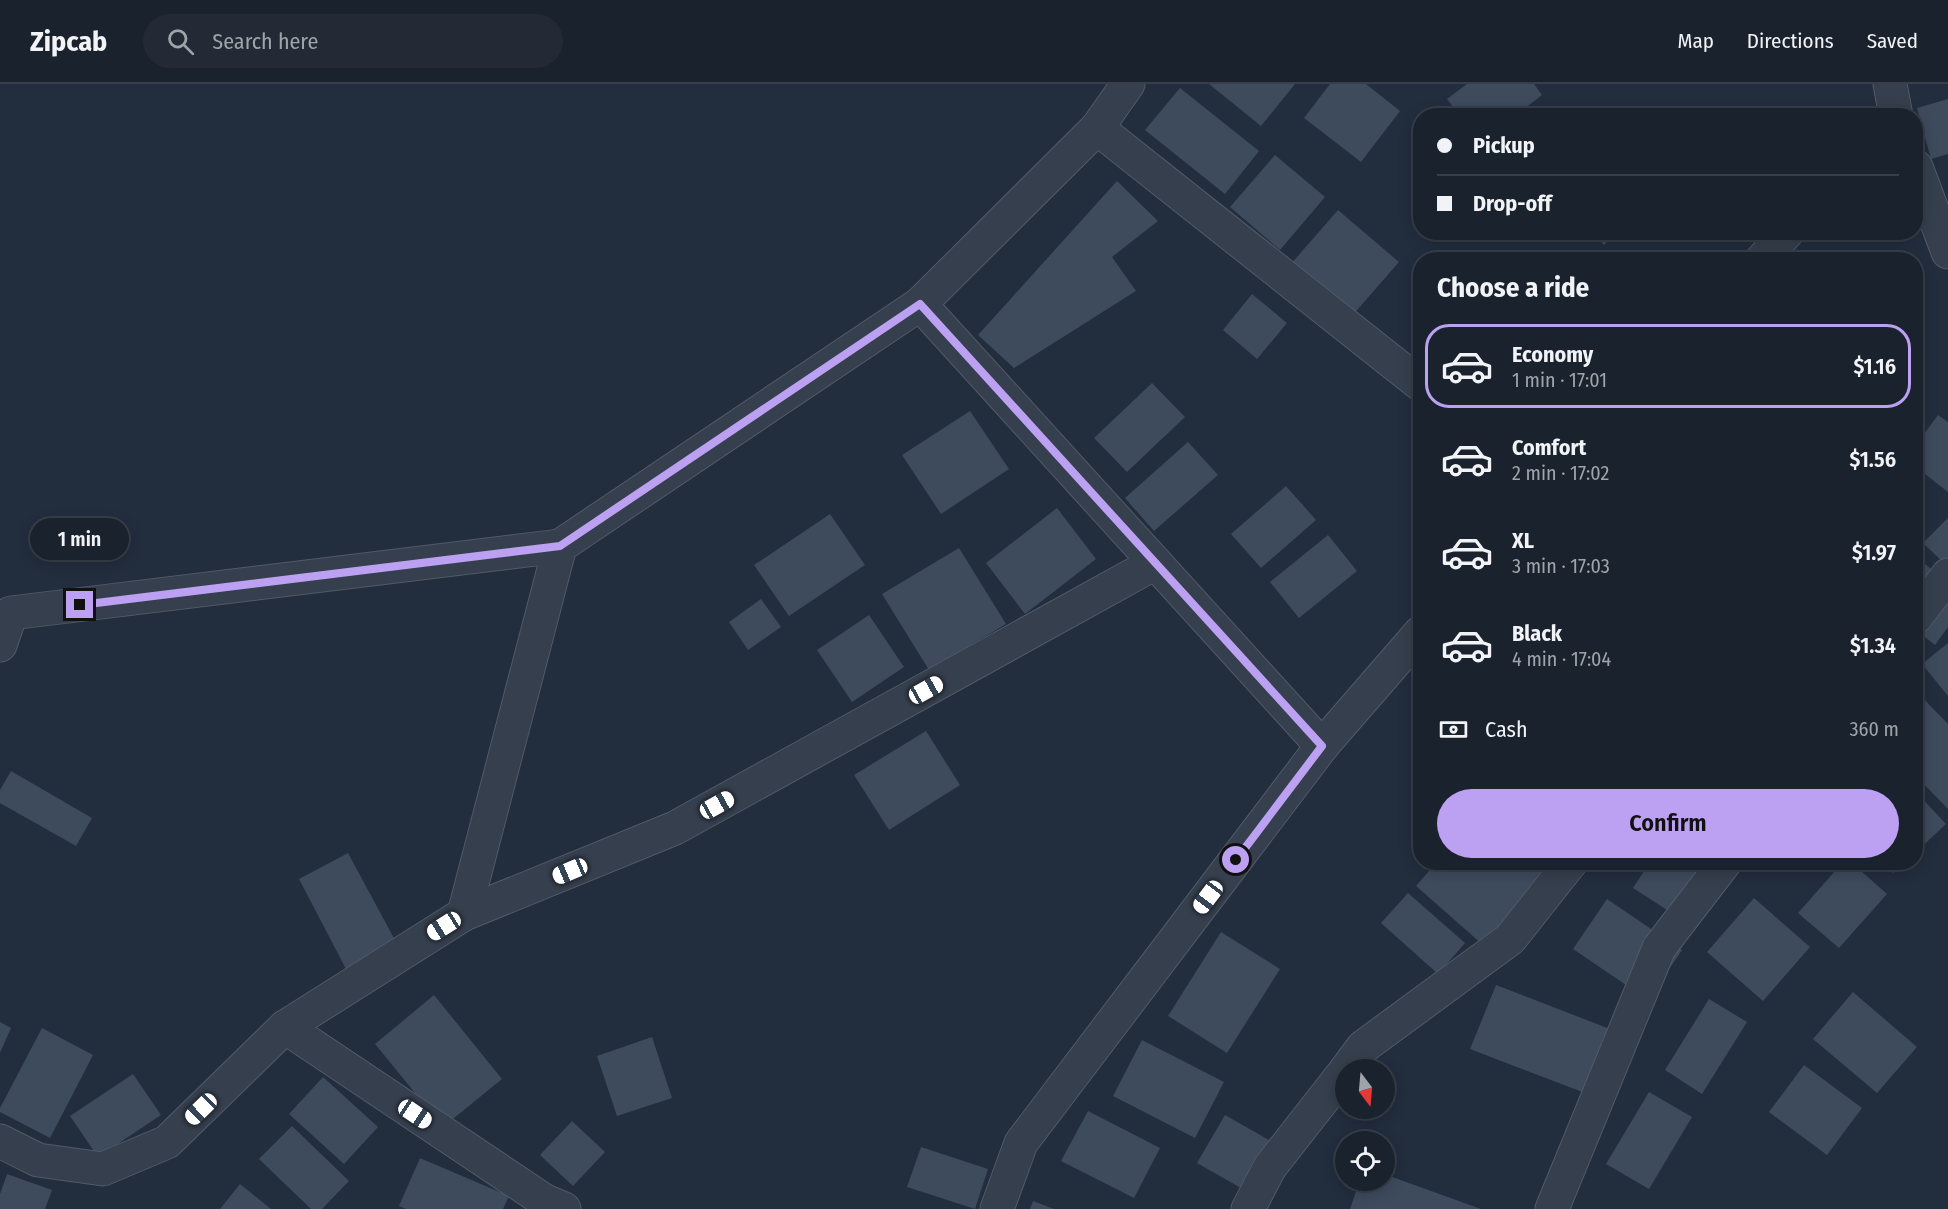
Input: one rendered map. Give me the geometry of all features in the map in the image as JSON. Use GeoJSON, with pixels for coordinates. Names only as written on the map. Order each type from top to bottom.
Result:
{"type":"FeatureCollection","features":[{"type":"Feature","properties":{"kind":"street"},"geometry":{"type":"LineString","coordinates":[[0,645],[11,614],[560,546],[920,304],[1097,128],[1128,84]]}},
{"type":"Feature","properties":{"kind":"street"},"geometry":{"type":"LineString","coordinates":[[1097,128],[1413,378]]}},
{"type":"Feature","properties":{"kind":"street"},"geometry":{"type":"LineString","coordinates":[[1923,186],[1948,252]]}},
{"type":"Feature","properties":{"kind":"street"},"geometry":{"type":"LineString","coordinates":[[1769,252],[1780,240]]}},
{"type":"Feature","properties":{"kind":"street"},"geometry":{"type":"LineString","coordinates":[[920,304],[1322,746]]}},
{"type":"Feature","properties":{"kind":"street"},"geometry":{"type":"LineString","coordinates":[[464,914],[560,546]]}},
{"type":"Feature","properties":{"kind":"street"},"geometry":{"type":"LineString","coordinates":[[0,1141],[38,1160],[103,1169],[167,1142],[285,1027],[464,914],[675,828],[1155,563]]}},
{"type":"Feature","properties":{"kind":"street"},"geometry":{"type":"LineString","coordinates":[[1923,608],[1948,575]]}},
{"type":"Feature","properties":{"kind":"street"},"geometry":{"type":"LineString","coordinates":[[996,1209],[1021,1143],[1322,746],[1413,641]]}},
{"type":"Feature","properties":{"kind":"street"},"geometry":{"type":"LineString","coordinates":[[1354,1059],[1363,1047],[1510,939],[1565,870]]}},
{"type":"Feature","properties":{"kind":"street"},"geometry":{"type":"LineString","coordinates":[[1552,1209],[1659,948],[1719,870]]}},
{"type":"Feature","properties":{"kind":"street"},"geometry":{"type":"LineString","coordinates":[[285,1027],[545,1201],[564,1209]]}},
{"type":"Feature","properties":{"kind":"street"},"geometry":{"type":"LineString","coordinates":[[1248,1209],[1270,1167],[1335,1084]]}},
{"type":"Feature","properties":{"kind":"building"},"geometry":{"type":"Polygon","coordinates":[[[1209,84],[1295,84],[1261,126],[1209,84]]]}},
{"type":"Feature","properties":{"kind":"building"},"geometry":{"type":"Polygon","coordinates":[[[1330,84],[1366,84],[1400,111],[1361,162],[1304,118],[1330,84]]]}},
{"type":"Feature","properties":{"kind":"building"},"geometry":{"type":"Polygon","coordinates":[[[1467,84],[1534,84],[1542,95],[1525,108],[1454,108],[1447,99],[1467,84]]]}},
{"type":"Feature","properties":{"kind":"building"},"geometry":{"type":"Polygon","coordinates":[[[1180,88],[1259,151],[1225,194],[1145,130],[1180,88]]]}},
{"type":"Feature","properties":{"kind":"building"},"geometry":{"type":"Polygon","coordinates":[[[1948,99],[1948,154],[1931,159],[1923,130],[1923,108],[1917,108],[1948,99]]]}},
{"type":"Feature","properties":{"kind":"building"},"geometry":{"type":"Polygon","coordinates":[[[1275,155],[1325,197],[1280,250],[1230,207],[1275,155]]]}},
{"type":"Feature","properties":{"kind":"building"},"geometry":{"type":"Polygon","coordinates":[[[1117,181],[1158,221],[1112,257],[1136,291],[1014,368],[978,335],[1117,181]]]}},
{"type":"Feature","properties":{"kind":"building"},"geometry":{"type":"Polygon","coordinates":[[[1338,210],[1399,262],[1351,317],[1290,265],[1338,210]]]}},
{"type":"Feature","properties":{"kind":"building"},"geometry":{"type":"Polygon","coordinates":[[[1599,240],[1609,240],[1604,245],[1599,240]]]}},
{"type":"Feature","properties":{"kind":"building"},"geometry":{"type":"Polygon","coordinates":[[[1252,294],[1287,323],[1257,359],[1223,330],[1252,294]]]}},
{"type":"Feature","properties":{"kind":"building"},"geometry":{"type":"Polygon","coordinates":[[[1152,383],[1185,417],[1127,472],[1094,438],[1152,383]]]}},
{"type":"Feature","properties":{"kind":"building"},"geometry":{"type":"Polygon","coordinates":[[[970,411],[1009,469],[941,514],[902,455],[970,411]]]}},
{"type":"Feature","properties":{"kind":"building"},"geometry":{"type":"Polygon","coordinates":[[[1938,415],[1948,422],[1948,492],[1923,472],[1923,435],[1938,415]]]}},
{"type":"Feature","properties":{"kind":"building"},"geometry":{"type":"Polygon","coordinates":[[[1188,442],[1218,475],[1154,531],[1125,498],[1188,442]]]}},
{"type":"Feature","properties":{"kind":"building"},"geometry":{"type":"Polygon","coordinates":[[[1286,486],[1316,520],[1261,568],[1231,534],[1286,486]]]}},
{"type":"Feature","properties":{"kind":"building"},"geometry":{"type":"Polygon","coordinates":[[[1057,508],[1096,559],[1025,614],[986,563],[1057,508]]]}},
{"type":"Feature","properties":{"kind":"building"},"geometry":{"type":"Polygon","coordinates":[[[830,514],[865,565],[789,616],[754,565],[830,514]]]}},
{"type":"Feature","properties":{"kind":"building"},"geometry":{"type":"Polygon","coordinates":[[[1948,518],[1948,567],[1923,543],[1948,518]]]}},
{"type":"Feature","properties":{"kind":"building"},"geometry":{"type":"Polygon","coordinates":[[[1328,535],[1357,571],[1299,618],[1270,582],[1328,535]]]}},
{"type":"Feature","properties":{"kind":"building"},"geometry":{"type":"Polygon","coordinates":[[[959,548],[1006,624],[929,670],[882,594],[959,548]]]}},
{"type":"Feature","properties":{"kind":"building"},"geometry":{"type":"Polygon","coordinates":[[[1923,562],[1948,582],[1948,627],[1935,645],[1923,636],[1923,562]]]}},
{"type":"Feature","properties":{"kind":"building"},"geometry":{"type":"Polygon","coordinates":[[[761,599],[781,627],[748,650],[729,622],[761,599]]]}},
{"type":"Feature","properties":{"kind":"building"},"geometry":{"type":"Polygon","coordinates":[[[869,615],[904,667],[852,702],[817,650],[869,615]]]}},
{"type":"Feature","properties":{"kind":"building"},"geometry":{"type":"Polygon","coordinates":[[[1948,643],[1948,696],[1923,665],[1948,643]]]}},
{"type":"Feature","properties":{"kind":"building"},"geometry":{"type":"Polygon","coordinates":[[[1923,698],[1948,724],[1948,809],[1923,783],[1923,698]]]}},
{"type":"Feature","properties":{"kind":"building"},"geometry":{"type":"Polygon","coordinates":[[[926,731],[960,785],[889,830],[854,775],[926,731]]]}},
{"type":"Feature","properties":{"kind":"building"},"geometry":{"type":"Polygon","coordinates":[[[11,771],[92,818],[76,846],[0,803],[0,790],[11,771]]]}},
{"type":"Feature","properties":{"kind":"building"},"geometry":{"type":"Polygon","coordinates":[[[1923,799],[1946,824],[1923,845],[1923,799]]]}},
{"type":"Feature","properties":{"kind":"building"},"geometry":{"type":"Polygon","coordinates":[[[348,853],[396,942],[346,969],[299,879],[348,853]]]}},
{"type":"Feature","properties":{"kind":"building"},"geometry":{"type":"Polygon","coordinates":[[[1430,870],[1542,870],[1562,889],[1499,959],[1416,886],[1430,870]]]}},
{"type":"Feature","properties":{"kind":"building"},"geometry":{"type":"Polygon","coordinates":[[[1645,870],[1711,870],[1715,873],[1684,921],[1633,888],[1645,870]]]}},
{"type":"Feature","properties":{"kind":"building"},"geometry":{"type":"Polygon","coordinates":[[[1836,870],[1860,870],[1887,894],[1839,948],[1798,913],[1836,870]]]}},
{"type":"Feature","properties":{"kind":"building"},"geometry":{"type":"Polygon","coordinates":[[[1408,893],[1465,943],[1438,974],[1381,923],[1408,893]]]}},
{"type":"Feature","properties":{"kind":"building"},"geometry":{"type":"Polygon","coordinates":[[[1754,898],[1810,947],[1763,1001],[1707,952],[1754,898]]]}},
{"type":"Feature","properties":{"kind":"building"},"geometry":{"type":"Polygon","coordinates":[[[1607,899],[1682,950],[1648,1000],[1573,949],[1607,899]]]}},
{"type":"Feature","properties":{"kind":"building"},"geometry":{"type":"Polygon","coordinates":[[[1221,932],[1280,969],[1227,1053],[1168,1016],[1221,932]]]}},
{"type":"Feature","properties":{"kind":"building"},"geometry":{"type":"Polygon","coordinates":[[[1496,985],[1610,1029],[1585,1093],[1470,1049],[1496,985]]]}},
{"type":"Feature","properties":{"kind":"building"},"geometry":{"type":"Polygon","coordinates":[[[1853,992],[1917,1047],[1877,1093],[1813,1039],[1853,992]]]}},
{"type":"Feature","properties":{"kind":"building"},"geometry":{"type":"Polygon","coordinates":[[[434,995],[502,1079],[443,1127],[375,1044],[434,995]]]}},
{"type":"Feature","properties":{"kind":"building"},"geometry":{"type":"Polygon","coordinates":[[[1709,999],[1747,1022],[1702,1094],[1665,1070],[1709,999]]]}},
{"type":"Feature","properties":{"kind":"building"},"geometry":{"type":"Polygon","coordinates":[[[0,1022],[11,1028],[0,1053],[0,1022]]]}},
{"type":"Feature","properties":{"kind":"building"},"geometry":{"type":"Polygon","coordinates":[[[42,1028],[93,1055],[50,1138],[0,1112],[42,1028]]]}},
{"type":"Feature","properties":{"kind":"building"},"geometry":{"type":"Polygon","coordinates":[[[652,1037],[672,1098],[617,1116],[597,1056],[652,1037]]]}},
{"type":"Feature","properties":{"kind":"building"},"geometry":{"type":"Polygon","coordinates":[[[1142,1040],[1224,1082],[1195,1138],[1113,1096],[1142,1040]]]}},
{"type":"Feature","properties":{"kind":"building"},"geometry":{"type":"Polygon","coordinates":[[[1804,1065],[1862,1108],[1827,1155],[1769,1112],[1804,1065]]]}},
{"type":"Feature","properties":{"kind":"building"},"geometry":{"type":"Polygon","coordinates":[[[133,1074],[161,1115],[98,1157],[70,1116],[133,1074]]]}},
{"type":"Feature","properties":{"kind":"building"},"geometry":{"type":"Polygon","coordinates":[[[323,1077],[378,1127],[344,1164],[289,1114],[323,1077]]]}},
{"type":"Feature","properties":{"kind":"building"},"geometry":{"type":"Polygon","coordinates":[[[1649,1092],[1692,1117],[1649,1189],[1606,1164],[1649,1092]]]}},
{"type":"Feature","properties":{"kind":"building"},"geometry":{"type":"Polygon","coordinates":[[[1088,1111],[1160,1148],[1134,1198],[1061,1161],[1088,1111]]]}},
{"type":"Feature","properties":{"kind":"building"},"geometry":{"type":"Polygon","coordinates":[[[1225,1115],[1290,1152],[1262,1200],[1197,1163],[1225,1115]]]}},
{"type":"Feature","properties":{"kind":"building"},"geometry":{"type":"Polygon","coordinates":[[[572,1121],[605,1152],[573,1186],[540,1155],[572,1121]]]}},
{"type":"Feature","properties":{"kind":"building"},"geometry":{"type":"Polygon","coordinates":[[[292,1126],[349,1181],[322,1209],[311,1209],[259,1159],[292,1126]]]}},
{"type":"Feature","properties":{"kind":"building"},"geometry":{"type":"Polygon","coordinates":[[[921,1147],[988,1169],[975,1209],[907,1187],[921,1147]]]}},
{"type":"Feature","properties":{"kind":"building"},"geometry":{"type":"Polygon","coordinates":[[[420,1158],[509,1196],[503,1209],[406,1209],[399,1206],[420,1158]]]}},
{"type":"Feature","properties":{"kind":"building"},"geometry":{"type":"Polygon","coordinates":[[[7,1174],[52,1190],[45,1209],[0,1209],[0,1194],[7,1174]]]}},
{"type":"Feature","properties":{"kind":"building"},"geometry":{"type":"Polygon","coordinates":[[[1395,1178],[1481,1209],[1350,1209],[1356,1191],[1395,1191],[1395,1178]]]}},
{"type":"Feature","properties":{"kind":"building"},"geometry":{"type":"Polygon","coordinates":[[[240,1184],[271,1209],[220,1209],[240,1184]]]}},
{"type":"Feature","properties":{"kind":"building"},"geometry":{"type":"Polygon","coordinates":[[[1033,1201],[1054,1209],[1030,1209],[1033,1201]]]}},
{"type":"Feature","properties":{"kind":"route"},"geometry":{"type":"LineString","coordinates":[[80,605],[560,546],[920,304],[1322,746],[1236,860]]}}]}
